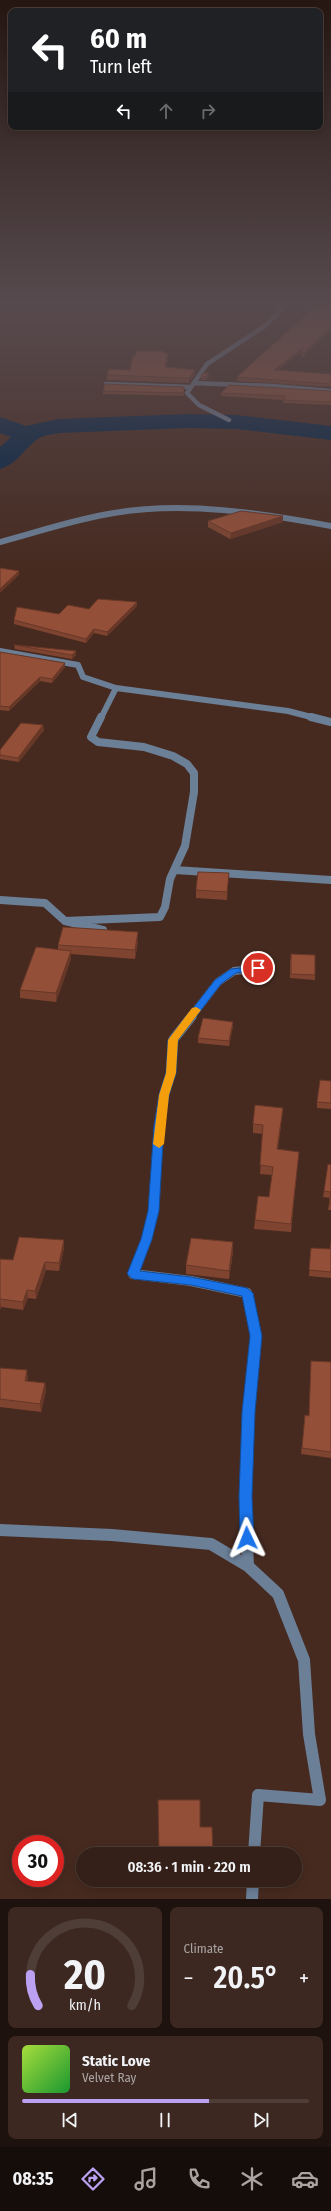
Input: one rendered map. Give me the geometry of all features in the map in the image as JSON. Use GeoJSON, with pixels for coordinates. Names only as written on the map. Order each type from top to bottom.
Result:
{"type":"FeatureCollection","features":[{"type":"Feature","properties":{"kind":"street"},"geometry":{"type":"LineString","coordinates":[[188,395],[189,398],[205,409],[229,420]]}},
{"type":"Feature","properties":{"kind":"street"},"geometry":{"type":"LineString","coordinates":[[0,542],[85,518],[124,511],[178,507],[249,512],[331,526]]}},
{"type":"Feature","properties":{"kind":"street"},"geometry":{"type":"LineString","coordinates":[[0,651],[3,653],[78,665],[83,676],[116,688],[288,711],[331,722]]}},
{"type":"Feature","properties":{"kind":"street"},"geometry":{"type":"LineString","coordinates":[[66,921],[160,917],[165,907],[170,879],[185,846],[194,792],[194,773],[187,764],[173,756],[144,747],[98,742],[91,737],[116,688]]}},
{"type":"Feature","properties":{"kind":"street"},"geometry":{"type":"LineString","coordinates":[[175,870],[331,880]]}},
{"type":"Feature","properties":{"kind":"street"},"geometry":{"type":"LineString","coordinates":[[0,900],[45,903],[66,921],[103,930]]}},
{"type":"Feature","properties":{"kind":"street"},"geometry":{"type":"LineString","coordinates":[[248,1566],[245,1497],[248,1412],[256,1336],[247,1293],[191,1281],[133,1274],[147,1239],[154,1211],[159,1126],[164,1095],[171,1073],[173,1040],[218,982],[234,971],[270,967]]}},
{"type":"Feature","properties":{"kind":"street"},"geometry":{"type":"LineString","coordinates":[[0,1530],[112,1535],[211,1544],[248,1566],[278,1594],[304,1660],[309,1734],[320,1800],[258,1795],[254,1847]]}},
{"type":"Feature","properties":{"kind":"street"},"geometry":{"type":"LineString","coordinates":[[252,1899],[253,1887]]}},
{"type":"Feature","properties":{"kind":"building"},"geometry":{"type":"Polygon","coordinates":[[[256,395],[331,395],[331,402],[283,400],[285,396],[256,395]]]}},
{"type":"Feature","properties":{"kind":"building"},"geometry":{"type":"Polygon","coordinates":[[[241,511],[283,516],[231,533],[208,521],[241,511]]]}},
{"type":"Feature","properties":{"kind":"building"},"geometry":{"type":"Polygon","coordinates":[[[0,568],[19,571],[0,589],[0,568]]]}},
{"type":"Feature","properties":{"kind":"building"},"geometry":{"type":"Polygon","coordinates":[[[98,599],[137,602],[107,632],[94,629],[86,639],[14,620],[17,607],[59,614],[68,605],[89,609],[98,599]]]}},
{"type":"Feature","properties":{"kind":"building"},"geometry":{"type":"Polygon","coordinates":[[[14,645],[76,651],[72,655],[14,645]]]}},
{"type":"Feature","properties":{"kind":"building"},"geometry":{"type":"Polygon","coordinates":[[[0,652],[65,663],[52,679],[40,677],[9,707],[0,706],[0,652]]]}},
{"type":"Feature","properties":{"kind":"building"},"geometry":{"type":"Polygon","coordinates":[[[21,723],[43,725],[18,758],[0,755],[0,750],[21,723]]]}},
{"type":"Feature","properties":{"kind":"building"},"geometry":{"type":"Polygon","coordinates":[[[198,872],[229,873],[227,892],[196,890],[198,872]]]}},
{"type":"Feature","properties":{"kind":"building"},"geometry":{"type":"Polygon","coordinates":[[[63,927],[138,932],[135,950],[58,945],[63,927]]]}},
{"type":"Feature","properties":{"kind":"building"},"geometry":{"type":"Polygon","coordinates":[[[36,947],[71,951],[56,993],[20,990],[36,947]]]}},
{"type":"Feature","properties":{"kind":"building"},"geometry":{"type":"Polygon","coordinates":[[[291,954],[315,955],[315,975],[291,974],[291,954]]]}},
{"type":"Feature","properties":{"kind":"building"},"geometry":{"type":"Polygon","coordinates":[[[203,1018],[233,1022],[229,1041],[198,1038],[203,1018]]]}},
{"type":"Feature","properties":{"kind":"building"},"geometry":{"type":"Polygon","coordinates":[[[320,1080],[331,1081],[331,1103],[317,1102],[320,1080]]]}},
{"type":"Feature","properties":{"kind":"building"},"geometry":{"type":"Polygon","coordinates":[[[255,1105],[283,1108],[277,1149],[299,1152],[291,1224],[255,1220],[258,1196],[269,1197],[273,1167],[260,1165],[263,1125],[253,1124],[255,1105]]]}},
{"type":"Feature","properties":{"kind":"building"},"geometry":{"type":"Polygon","coordinates":[[[328,1164],[331,1165],[331,1192],[324,1191],[328,1164]]]}},
{"type":"Feature","properties":{"kind":"building"},"geometry":{"type":"Polygon","coordinates":[[[331,1192],[331,1204],[329,1204],[331,1192]]]}},
{"type":"Feature","properties":{"kind":"building"},"geometry":{"type":"Polygon","coordinates":[[[19,1237],[64,1240],[59,1263],[45,1262],[35,1291],[27,1290],[23,1302],[0,1299],[0,1259],[13,1260],[19,1237]]]}},
{"type":"Feature","properties":{"kind":"building"},"geometry":{"type":"Polygon","coordinates":[[[191,1238],[233,1242],[229,1271],[186,1265],[191,1238]]]}},
{"type":"Feature","properties":{"kind":"building"},"geometry":{"type":"Polygon","coordinates":[[[331,1242],[331,1272],[309,1270],[311,1248],[330,1249],[331,1242]]]}},
{"type":"Feature","properties":{"kind":"building"},"geometry":{"type":"Polygon","coordinates":[[[311,1361],[331,1362],[331,1452],[302,1448],[305,1415],[309,1416],[311,1361]]]}},
{"type":"Feature","properties":{"kind":"building"},"geometry":{"type":"Polygon","coordinates":[[[0,1368],[27,1370],[25,1381],[45,1383],[40,1404],[0,1399],[0,1368]]]}},
{"type":"Feature","properties":{"kind":"building"},"geometry":{"type":"Polygon","coordinates":[[[158,1800],[200,1800],[200,1827],[212,1827],[213,1847],[159,1847],[158,1800]]]}},
{"type":"Feature","properties":{"kind":"waterway"},"geometry":{"type":"LineString","coordinates":[[27,435],[39,429],[59,426],[188,421],[236,422],[331,433]]}},
{"type":"Feature","properties":{"kind":"waterway"},"geometry":{"type":"LineString","coordinates":[[0,424],[27,435]]}},
{"type":"Feature","properties":{"kind":"waterway"},"geometry":{"type":"LineString","coordinates":[[0,461],[27,435]]}},
{"type":"Feature","properties":{"kind":"slow traffic"},"geometry":{"type":"LineString","coordinates":[[159,1144],[159,1126],[164,1095],[171,1073],[173,1040],[196,1010]]}},
{"type":"Feature","properties":{"kind":"route"},"geometry":{"type":"LineString","coordinates":[[247,1538],[245,1497],[248,1412],[256,1336],[247,1293],[191,1281],[133,1274],[147,1239],[154,1211],[154,1189],[159,1145],[159,1126],[164,1095],[171,1073],[173,1040],[218,982],[234,971],[258,968]]}}]}
